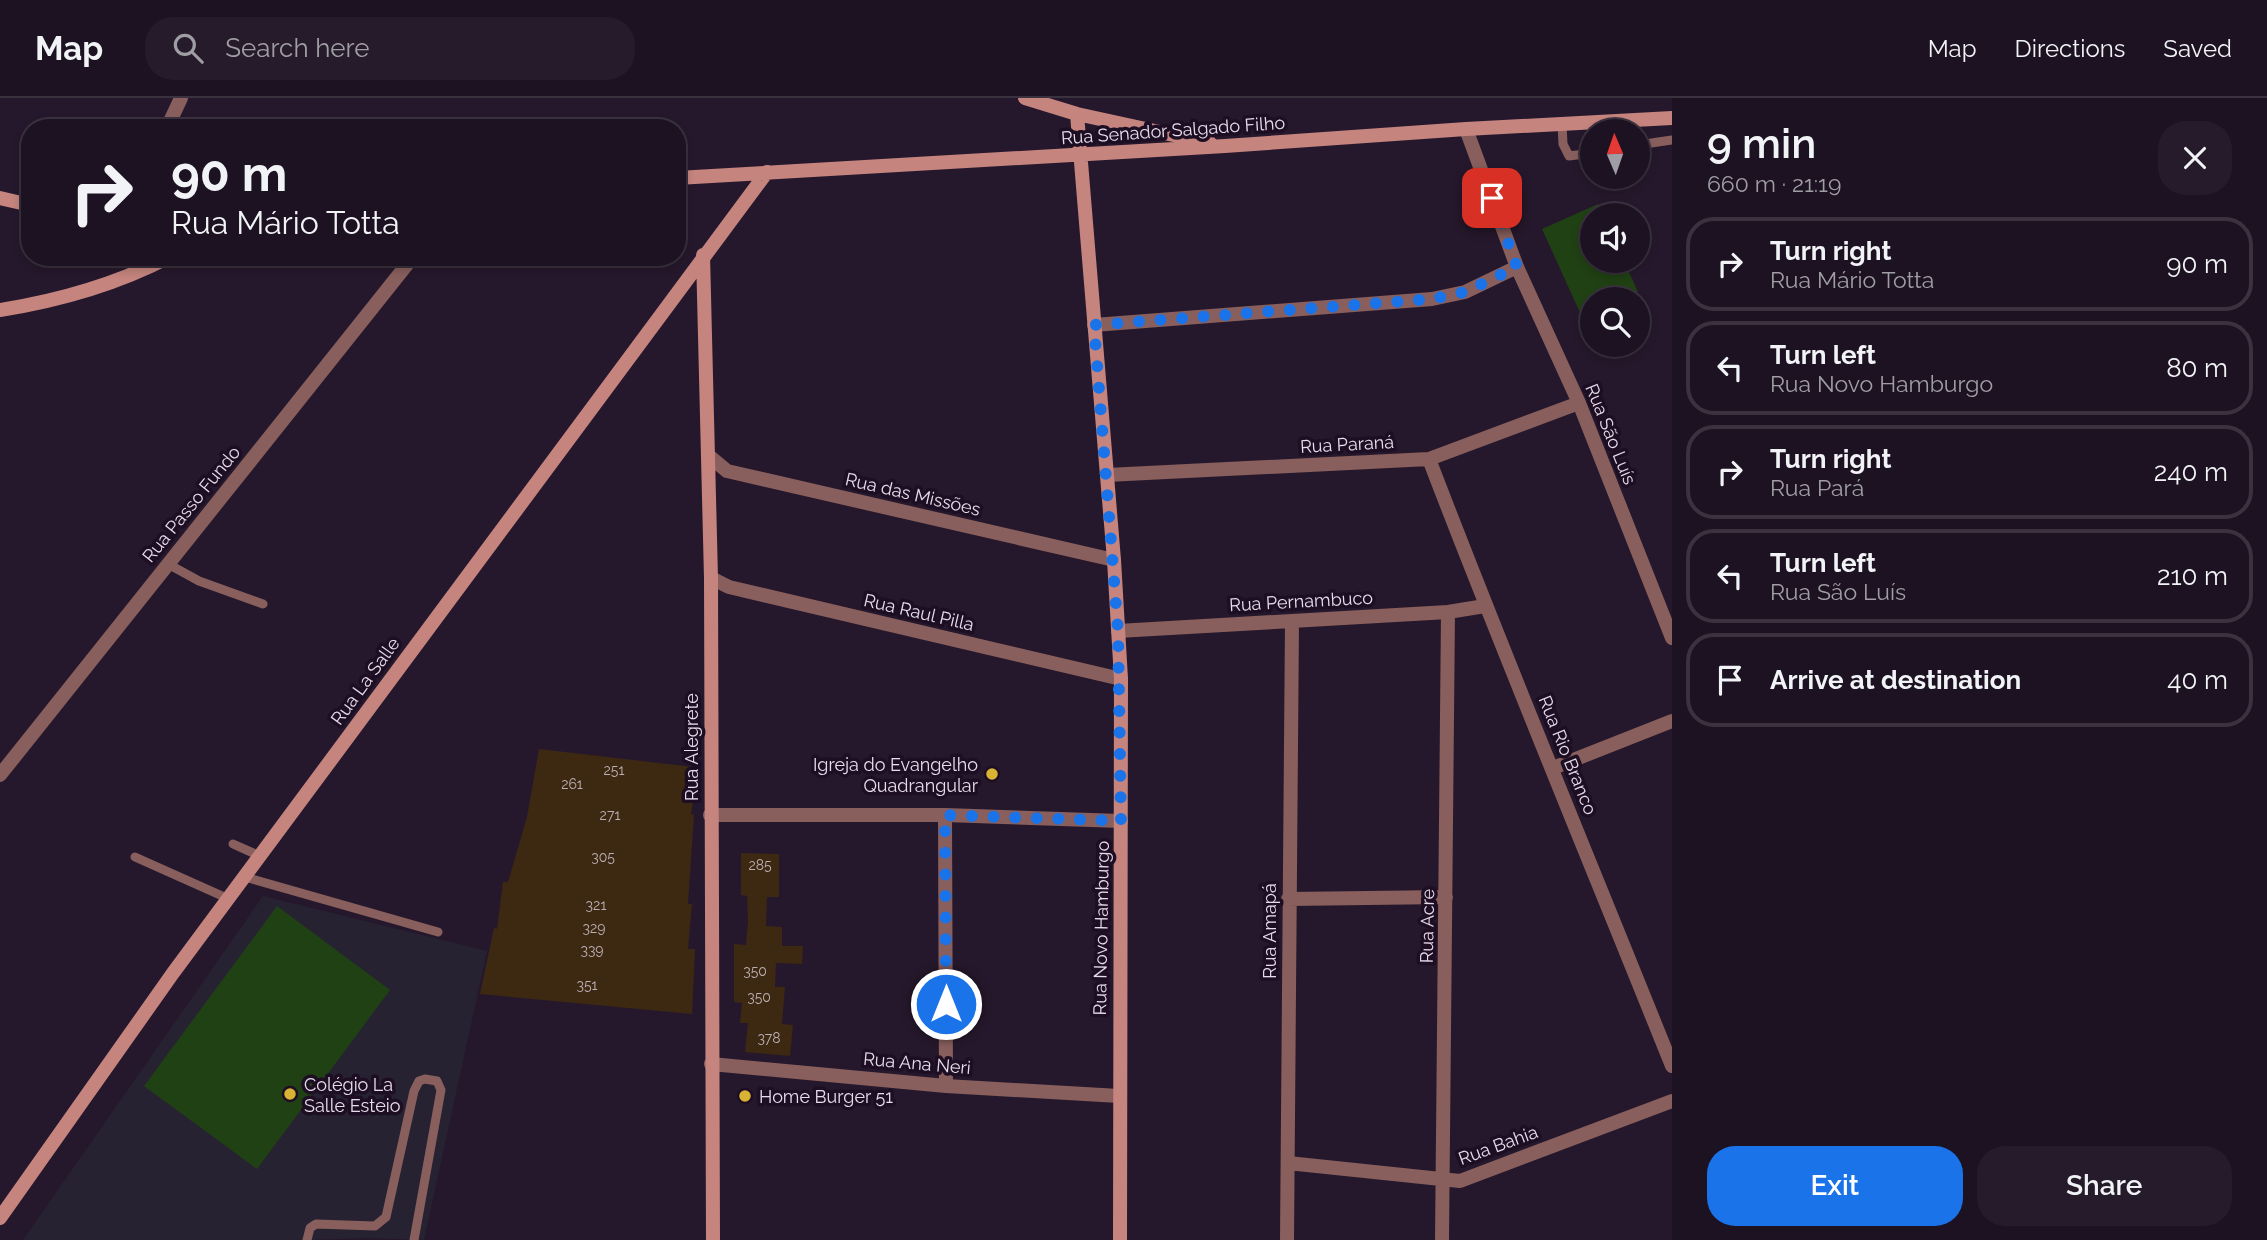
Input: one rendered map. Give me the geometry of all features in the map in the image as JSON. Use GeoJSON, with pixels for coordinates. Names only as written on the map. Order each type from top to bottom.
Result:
{"type":"FeatureCollection","features":[{"type":"Feature","properties":{"kind":"street"},"geometry":{"type":"LineString","coordinates":[[171,119],[181,98]]}},
{"type":"Feature","properties":{"kind":"street"},"geometry":{"type":"LineString","coordinates":[[1025,98],[1077,114],[1225,146]]}},
{"type":"Feature","properties":{"kind":"street","name":"Rua Novo Hamburgo"},"geometry":{"type":"LineString","coordinates":[[1077,114],[1114,560],[1121,679],[1120,1240]]}},
{"type":"Feature","properties":{"kind":"street","name":"Rua Senador Salgado Filho"},"geometry":{"type":"LineString","coordinates":[[686,177],[1672,118]]}},
{"type":"Feature","properties":{"kind":"street","name":"Rua São Luís"},"geometry":{"type":"LineString","coordinates":[[1466,129],[1517,267],[1578,403],[1672,638]]}},
{"type":"Feature","properties":{"kind":"street","name":"Rua La Salle"},"geometry":{"type":"LineString","coordinates":[[0,1217],[108,1063],[767,172]]}},
{"type":"Feature","properties":{"kind":"street"},"geometry":{"type":"LineString","coordinates":[[0,198],[21,203]]}},
{"type":"Feature","properties":{"kind":"street","name":"Rua Alegrete"},"geometry":{"type":"LineString","coordinates":[[703,255],[711,578],[713,1240]]}},
{"type":"Feature","properties":{"kind":"street"},"geometry":{"type":"LineString","coordinates":[[144,270],[147,266]]}},
{"type":"Feature","properties":{"kind":"street"},"geometry":{"type":"LineString","coordinates":[[0,310],[71,295],[152,266]]}},
{"type":"Feature","properties":{"kind":"street","name":"Rua Passo Fundo"},"geometry":{"type":"LineString","coordinates":[[0,775],[406,266]]}},
{"type":"Feature","properties":{"kind":"street"},"geometry":{"type":"LineString","coordinates":[[1094,325],[1432,299],[1465,292],[1517,267]]}},
{"type":"Feature","properties":{"kind":"street","name":"Rua Paraná"},"geometry":{"type":"LineString","coordinates":[[1107,475],[1429,459],[1578,403]]}},
{"type":"Feature","properties":{"kind":"street","name":"Rua das Missões"},"geometry":{"type":"LineString","coordinates":[[709,456],[727,471],[1114,560]]}},
{"type":"Feature","properties":{"kind":"street","name":"Rua Rio Branco"},"geometry":{"type":"LineString","coordinates":[[1429,459],[1485,606],[1672,1066]]}},
{"type":"Feature","properties":{"kind":"street","name":"Rua Raul Pilla"},"geometry":{"type":"LineString","coordinates":[[711,578],[729,587],[1121,679]]}},
{"type":"Feature","properties":{"kind":"street","name":"Rua Pernambuco"},"geometry":{"type":"LineString","coordinates":[[1118,631],[1448,612],[1485,606]]}},
{"type":"Feature","properties":{"kind":"street","name":"Rua Acre"},"geometry":{"type":"LineString","coordinates":[[1442,1240],[1448,612]]}},
{"type":"Feature","properties":{"kind":"street","name":"Rua Amapá"},"geometry":{"type":"LineString","coordinates":[[1287,1240],[1292,621]]}},
{"type":"Feature","properties":{"kind":"street"},"geometry":{"type":"LineString","coordinates":[[1553,768],[1672,721]]}},
{"type":"Feature","properties":{"kind":"street"},"geometry":{"type":"LineString","coordinates":[[710,815],[945,815],[1121,821]]}},
{"type":"Feature","properties":{"kind":"street"},"geometry":{"type":"LineString","coordinates":[[945,815],[946,1086]]}},
{"type":"Feature","properties":{"kind":"street"},"geometry":{"type":"LineString","coordinates":[[1288,899],[1446,897]]}},
{"type":"Feature","properties":{"kind":"street","name":"Rua Ana Neri"},"geometry":{"type":"LineString","coordinates":[[711,1064],[946,1086],[1119,1096]]}},
{"type":"Feature","properties":{"kind":"street","name":"Rua Bahia"},"geometry":{"type":"LineString","coordinates":[[1288,1163],[1460,1181],[1672,1101]]}},
{"type":"Feature","properties":{"kind":"lane"},"geometry":{"type":"LineString","coordinates":[[1562,124],[1563,144],[1569,156],[1580,155]]}},
{"type":"Feature","properties":{"kind":"lane"},"geometry":{"type":"LineString","coordinates":[[1650,143],[1672,140]]}},
{"type":"Feature","properties":{"kind":"lane"},"geometry":{"type":"LineString","coordinates":[[168,564],[200,581],[262,604]]}},
{"type":"Feature","properties":{"kind":"lane"},"geometry":{"type":"LineString","coordinates":[[233,844],[260,856]]}},
{"type":"Feature","properties":{"kind":"lane"},"geometry":{"type":"LineString","coordinates":[[135,857],[229,899]]}},
{"type":"Feature","properties":{"kind":"lane"},"geometry":{"type":"LineString","coordinates":[[245,877],[438,932]]}},
{"type":"Feature","properties":{"kind":"lane"},"geometry":{"type":"LineString","coordinates":[[307,1240],[310,1228],[316,1223],[375,1226],[386,1217],[414,1091],[419,1081],[425,1079],[437,1081],[441,1090],[414,1240]]}},
{"type":"Feature","properties":{"kind":"shaded area","name":"Colégio La Salle Esteio"},"geometry":{"type":"Polygon","coordinates":[[[263,896],[487,951],[424,1240],[23,1240],[263,896]]]}},
{"type":"Feature","properties":{"kind":"green space"},"geometry":{"type":"Polygon","coordinates":[[[1580,212],[1580,273],[1629,273],[1636,287],[1580,287],[1580,313],[1542,229],[1580,212]]]}},
{"type":"Feature","properties":{"kind":"green space"},"geometry":{"type":"Polygon","coordinates":[[[277,906],[390,990],[257,1169],[144,1086],[277,906]]]}},
{"type":"Feature","properties":{"kind":"building"},"geometry":{"type":"Polygon","coordinates":[[[539,749],[693,767],[690,794],[694,795],[691,814],[694,815],[688,904],[692,904],[688,949],[695,949],[692,1014],[480,994],[494,928],[497,929],[503,882],[508,882],[527,817],[539,749]]]}},
{"type":"Feature","properties":{"kind":"building"},"geometry":{"type":"Polygon","coordinates":[[[741,853],[779,854],[779,897],[767,897],[766,926],[782,927],[782,946],[803,946],[802,964],[776,963],[775,987],[785,987],[782,1024],[793,1025],[790,1056],[745,1052],[748,1023],[740,1023],[742,1003],[734,1002],[734,944],[746,945],[748,921],[747,896],[741,895],[741,853]]]}},
{"type":"Feature","properties":{"kind":"place","name":"Igreja do Evangelho Quadrangular"},"geometry":{"type":"Point","coordinates":[992,774]}},
{"type":"Feature","properties":{"kind":"place","name":"Colégio La Salle Esteio"},"geometry":{"type":"Point","coordinates":[290,1094]}},
{"type":"Feature","properties":{"kind":"place","name":"Home Burger 51"},"geometry":{"type":"Point","coordinates":[745,1096]}},
{"type":"Feature","properties":{"kind":"route"},"geometry":{"type":"LineString","coordinates":[[946,1004],[945,815],[1121,821],[1121,679],[1094,325],[1398,303],[1465,292],[1517,267],[1492,198]]}}]}
